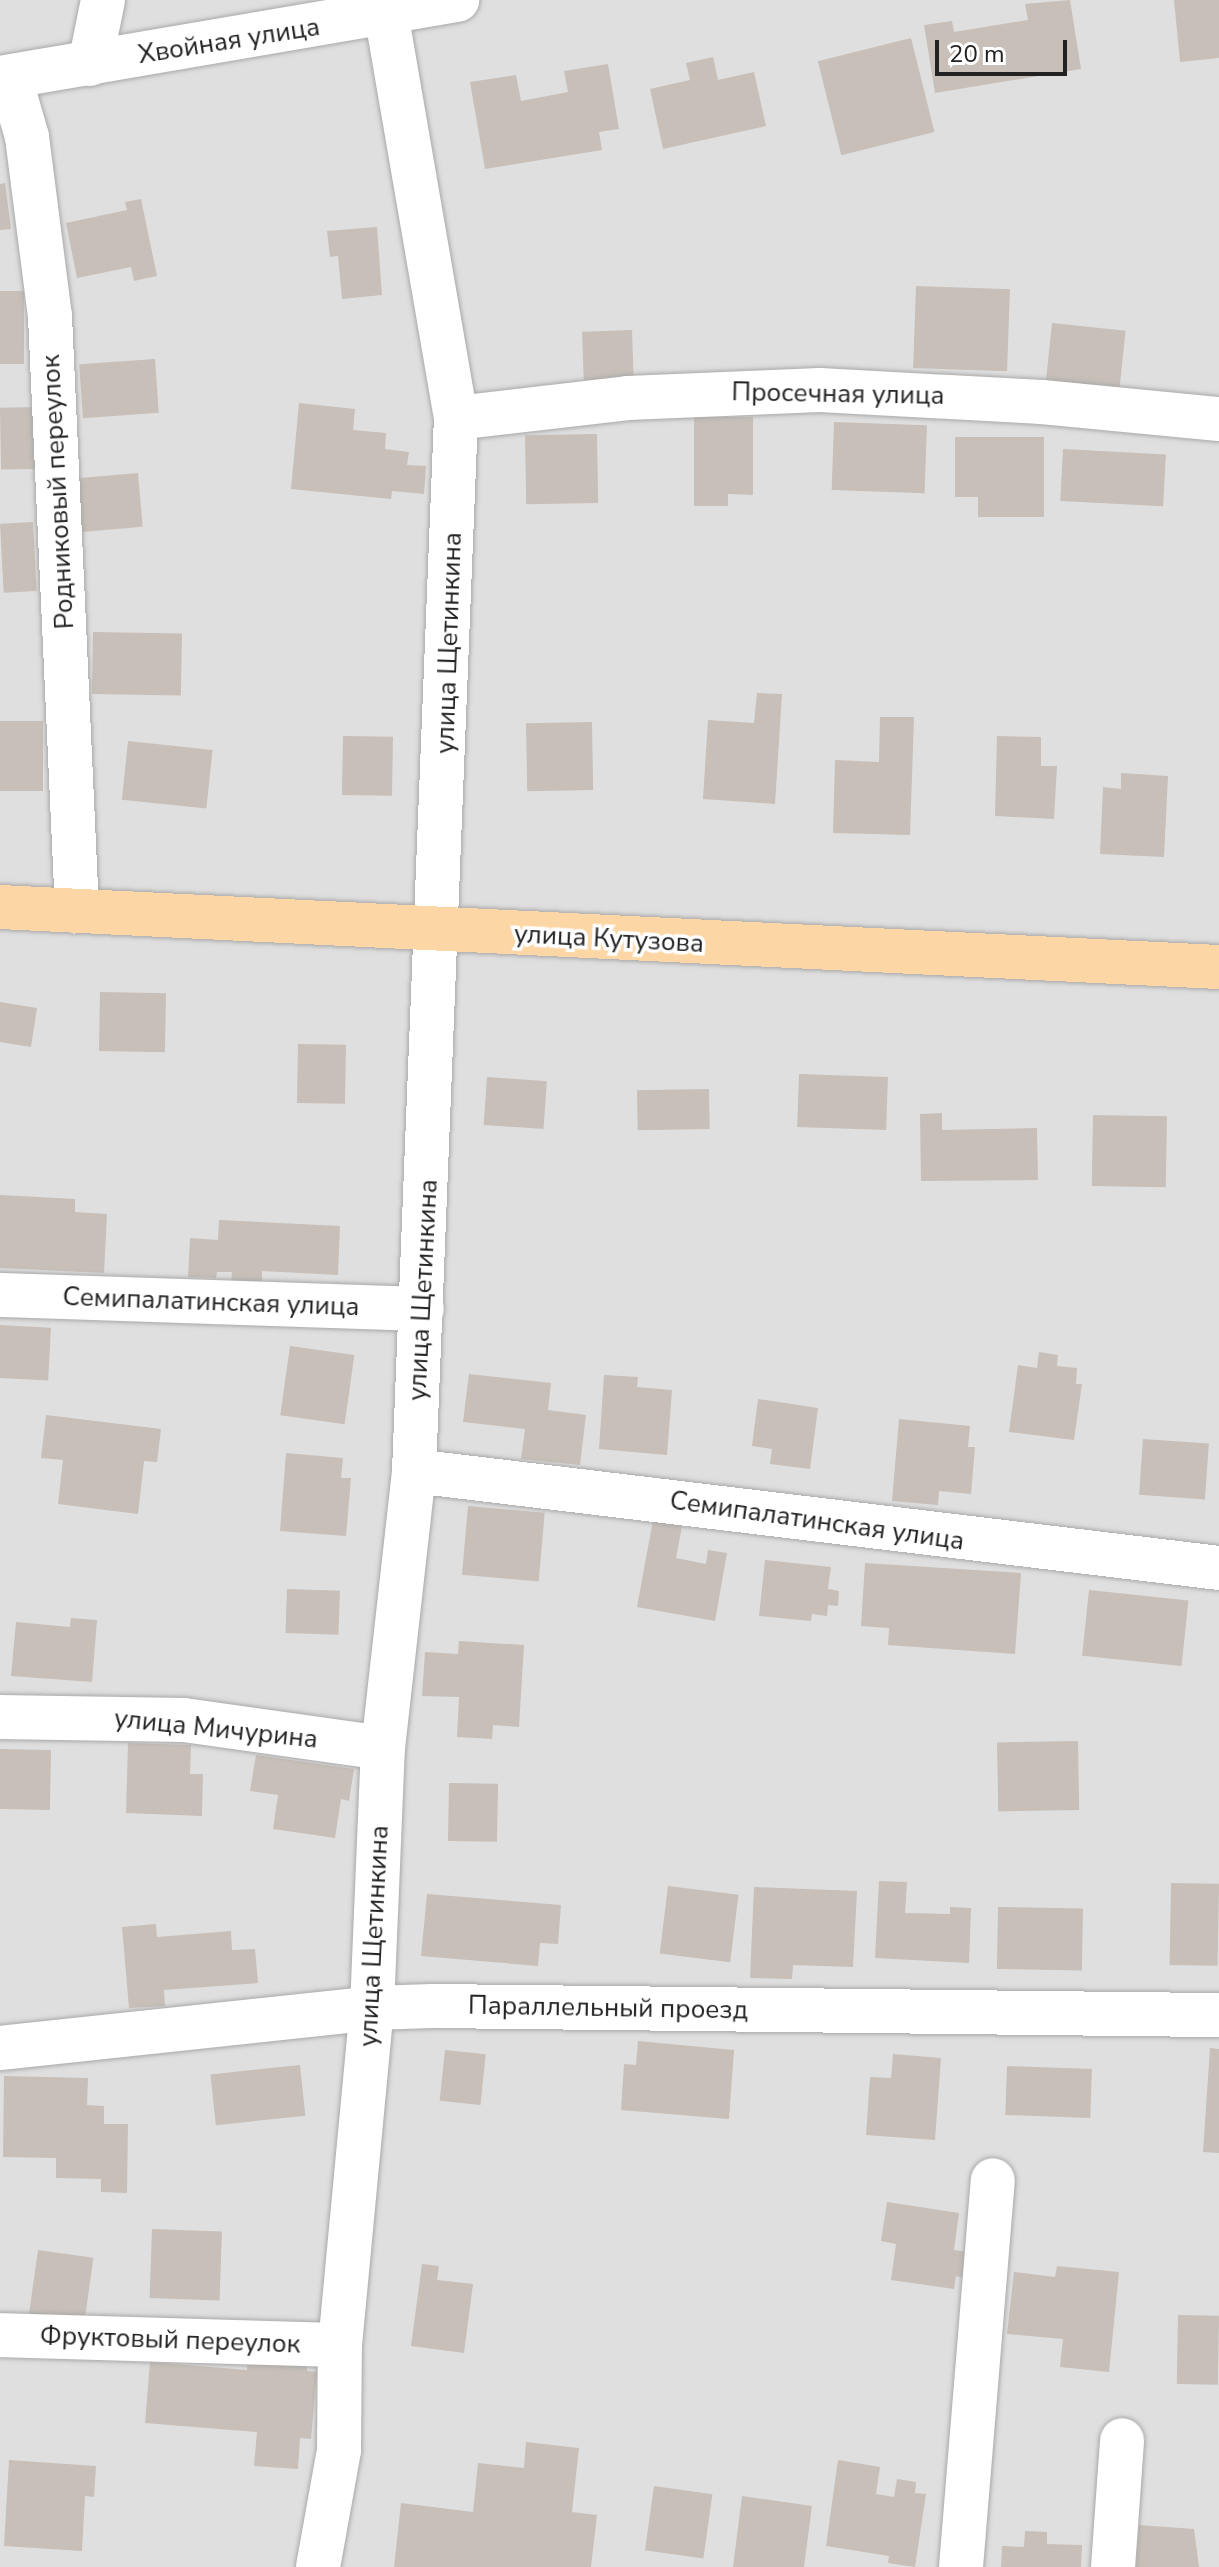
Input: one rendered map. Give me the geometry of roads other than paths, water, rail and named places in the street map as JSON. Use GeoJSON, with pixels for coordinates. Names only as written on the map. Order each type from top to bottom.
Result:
{"type":"FeatureCollection","features":[{"type":"Feature","properties":{"kind":"main road","name":"улица Кутузова"},"geometry":{"type":"LineString","coordinates":[[0,907],[439,932],[1219,967]]}},
{"type":"Feature","properties":{"kind":"street"},"geometry":{"type":"LineString","coordinates":[[90,64],[103,0]]}},
{"type":"Feature","properties":{"kind":"street","name":"Хвойная улица"},"geometry":{"type":"LineString","coordinates":[[5,78],[457,0]]}},
{"type":"Feature","properties":{"kind":"street","name":"улица Щетинкина"},"geometry":{"type":"LineString","coordinates":[[318,2567],[339,2450],[340,2345],[372,2008],[383,1748],[414,1471],[439,932],[456,418],[386,14]]}},
{"type":"Feature","properties":{"kind":"street","name":"Родниковый переулок"},"geometry":{"type":"LineString","coordinates":[[5,78],[27,137],[50,316],[77,911]]}},
{"type":"Feature","properties":{"kind":"street","name":"Просечная улица"},"geometry":{"type":"LineString","coordinates":[[456,418],[689,394],[820,390],[1042,402],[1219,419]]}},
{"type":"Feature","properties":{"kind":"street","name":"Семипалатинская улица"},"geometry":{"type":"LineString","coordinates":[[0,1295],[422,1309]]}},
{"type":"Feature","properties":{"kind":"street","name":"Семипалатинская улица"},"geometry":{"type":"LineString","coordinates":[[414,1471],[1219,1568]]}},
{"type":"Feature","properties":{"kind":"street","name":"улица Мичурина"},"geometry":{"type":"LineString","coordinates":[[0,1717],[184,1720],[383,1748]]}},
{"type":"Feature","properties":{"kind":"street","name":"Параллельный проезд"},"geometry":{"type":"LineString","coordinates":[[0,2048],[372,2008],[1219,2015]]}},
{"type":"Feature","properties":{"kind":"street"},"geometry":{"type":"LineString","coordinates":[[961,2567],[993,2180]]}},
{"type":"Feature","properties":{"kind":"street","name":"Фруктовый переулок"},"geometry":{"type":"LineString","coordinates":[[0,2335],[340,2345]]}},
{"type":"Feature","properties":{"kind":"street"},"geometry":{"type":"LineString","coordinates":[[1113,2567],[1122,2440]]}}]}
